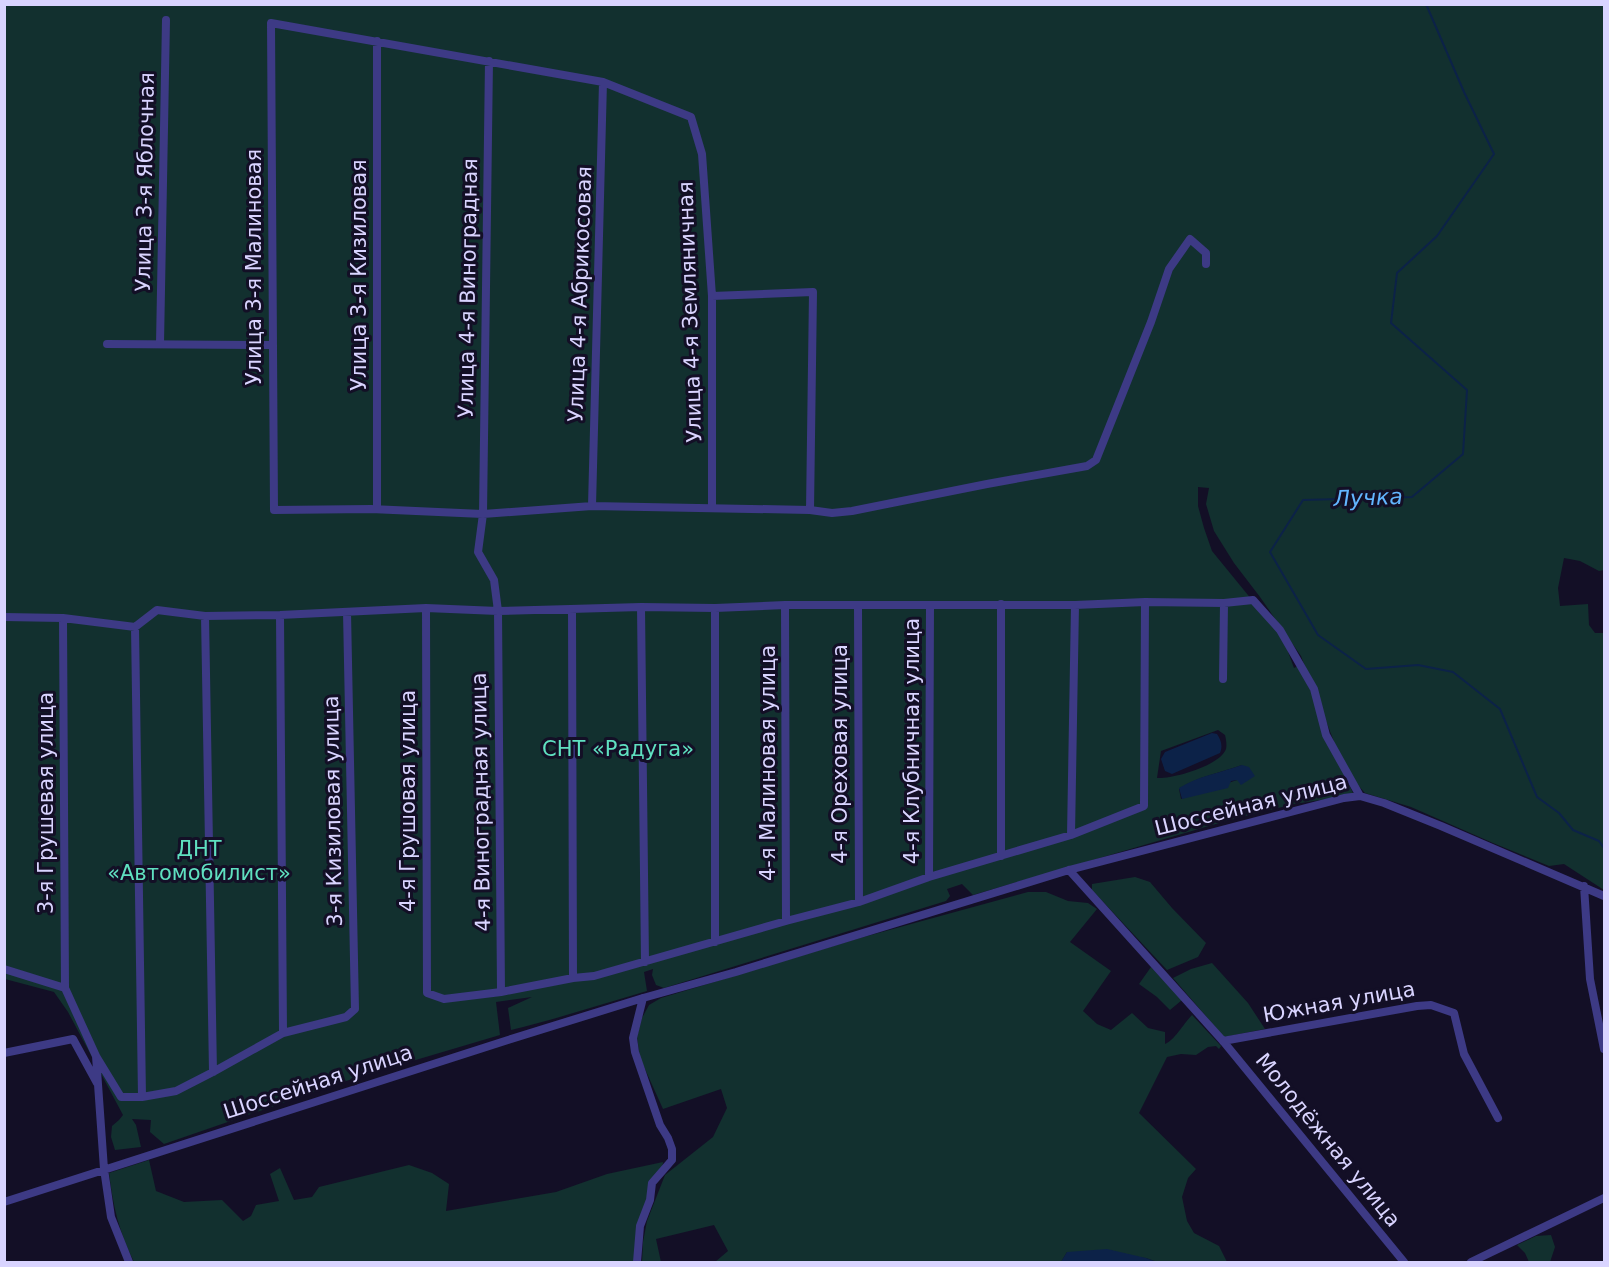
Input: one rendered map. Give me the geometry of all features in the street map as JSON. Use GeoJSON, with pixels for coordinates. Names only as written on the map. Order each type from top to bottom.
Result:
{"type":"FeatureCollection","features":[{"type":"Feature","properties":{"kind":"street","name":"Улица 3-я Яблочная"},"geometry":{"type":"LineString","coordinates":[[160,344],[166,20]]}},
{"type":"Feature","properties":{"kind":"street","name":"Улица 4-я Земляничная"},"geometry":{"type":"LineString","coordinates":[[271,23],[603,82],[691,117],[702,154],[712,296],[712,507]]}},
{"type":"Feature","properties":{"kind":"street","name":"Улица 3-я Малиновая"},"geometry":{"type":"LineString","coordinates":[[271,23],[274,510],[377,509]]}},
{"type":"Feature","properties":{"kind":"street","name":"Улица 3-я Кизиловая"},"geometry":{"type":"LineString","coordinates":[[376,41],[377,509]]}},
{"type":"Feature","properties":{"kind":"street","name":"Улица 4-я Виноградная"},"geometry":{"type":"LineString","coordinates":[[489,61],[483,514],[478,552],[494,580],[498,611]]}},
{"type":"Feature","properties":{"kind":"street","name":"Улица 4-я Абрикосовая"},"geometry":{"type":"LineString","coordinates":[[592,506],[603,82]]}},
{"type":"Feature","properties":{"kind":"street"},"geometry":{"type":"LineString","coordinates":[[377,509],[483,514],[592,506],[712,507],[810,510],[832,513],[1087,466],[1096,460],[1151,322],[1169,270],[1190,239],[1206,253],[1206,264]]}},
{"type":"Feature","properties":{"kind":"street"},"geometry":{"type":"LineString","coordinates":[[712,296],[813,292],[810,510]]}},
{"type":"Feature","properties":{"kind":"street"},"geometry":{"type":"LineString","coordinates":[[107,344],[273,345]]}},
{"type":"Feature","properties":{"kind":"street"},"geometry":{"type":"LineString","coordinates":[[4,617],[63,618],[135,627],[157,610],[205,616],[426,609],[498,611],[785,605],[1075,605],[1145,602],[1224,603],[1253,600],[1280,630],[1314,689],[1326,735],[1360,796]]}},
{"type":"Feature","properties":{"kind":"street"},"geometry":{"type":"LineString","coordinates":[[501,992],[594,976],[859,902],[930,877],[1071,835],[1144,806],[1145,602]]}},
{"type":"Feature","properties":{"kind":"street"},"geometry":{"type":"LineString","coordinates":[[1223,679],[1224,603]]}},
{"type":"Feature","properties":{"kind":"street"},"geometry":{"type":"LineString","coordinates":[[1001,604],[1001,856]]}},
{"type":"Feature","properties":{"kind":"street","name":"4-я Малиновая улица"},"geometry":{"type":"LineString","coordinates":[[785,605],[786,921]]}},
{"type":"Feature","properties":{"kind":"street"},"geometry":{"type":"LineString","coordinates":[[1071,835],[1075,605]]}},
{"type":"Feature","properties":{"kind":"street","name":"4-я Ореховая улица"},"geometry":{"type":"LineString","coordinates":[[858,606],[859,902]]}},
{"type":"Feature","properties":{"kind":"street","name":"4-я Клубничная улица"},"geometry":{"type":"LineString","coordinates":[[930,606],[930,877]]}},
{"type":"Feature","properties":{"kind":"street"},"geometry":{"type":"LineString","coordinates":[[641,607],[645,962]]}},
{"type":"Feature","properties":{"kind":"street"},"geometry":{"type":"LineString","coordinates":[[715,608],[715,942]]}},
{"type":"Feature","properties":{"kind":"street","name":"4-я Грушовая улица"},"geometry":{"type":"LineString","coordinates":[[426,609],[427,993],[444,999],[501,992]]}},
{"type":"Feature","properties":{"kind":"street"},"geometry":{"type":"LineString","coordinates":[[572,610],[573,978]]}},
{"type":"Feature","properties":{"kind":"street","name":"4-я Виноградная улица"},"geometry":{"type":"LineString","coordinates":[[498,611],[501,992]]}},
{"type":"Feature","properties":{"kind":"street","name":"3-я Кизиловая улица"},"geometry":{"type":"LineString","coordinates":[[283,1033],[346,1017],[355,1009],[347,612]]}},
{"type":"Feature","properties":{"kind":"street"},"geometry":{"type":"LineString","coordinates":[[4,969],[65,988],[96,1056],[121,1097],[142,1097],[176,1091],[283,1033],[280,615]]}},
{"type":"Feature","properties":{"kind":"street"},"geometry":{"type":"LineString","coordinates":[[205,616],[213,1072]]}},
{"type":"Feature","properties":{"kind":"street","name":"3-я Грушевая улица"},"geometry":{"type":"LineString","coordinates":[[63,618],[65,988]]}},
{"type":"Feature","properties":{"kind":"street"},"geometry":{"type":"LineString","coordinates":[[135,627],[142,1097]]}},
{"type":"Feature","properties":{"kind":"street","name":"Шоссейная улица"},"geometry":{"type":"LineString","coordinates":[[4,1202],[643,998],[736,972],[1069,870],[1344,798],[1360,796],[1384,803],[1605,896]]}},
{"type":"Feature","properties":{"kind":"street","name":"Молодёжная улица"},"geometry":{"type":"LineString","coordinates":[[1069,870],[1223,1041],[1404,1263]]}},
{"type":"Feature","properties":{"kind":"street"},"geometry":{"type":"LineString","coordinates":[[1584,886],[1590,979],[1605,1049]]}},
{"type":"Feature","properties":{"kind":"street"},"geometry":{"type":"LineString","coordinates":[[637,1263],[640,1227],[650,1200],[652,1183],[672,1160],[672,1149],[660,1125],[635,1052],[633,1038],[643,998]]}},
{"type":"Feature","properties":{"kind":"street","name":"Южная улица"},"geometry":{"type":"LineString","coordinates":[[1223,1041],[1431,1005],[1454,1013],[1464,1054],[1498,1118]]}},
{"type":"Feature","properties":{"kind":"street"},"geometry":{"type":"LineString","coordinates":[[4,1053],[73,1039],[98,1084]]}},
{"type":"Feature","properties":{"kind":"street"},"geometry":{"type":"LineString","coordinates":[[96,1056],[104,1169],[111,1217],[129,1263]]}},
{"type":"Feature","properties":{"kind":"street"},"geometry":{"type":"LineString","coordinates":[[1474,1262],[1605,1198]]}},
{"type":"Feature","properties":{"kind":"green space"},"geometry":{"type":"Polygon","coordinates":[[[4,5],[1604,5],[1604,570],[1599,571],[1580,561],[1564,558],[1558,588],[1560,606],[1588,604],[1589,625],[1595,633],[1604,633],[1604,890],[1564,864],[1549,866],[1411,807],[1365,793],[1355,782],[1338,752],[1301,656],[1234,563],[1214,531],[1206,504],[1209,488],[1198,487],[1198,506],[1212,551],[1283,638],[1294,668],[1298,666],[1314,697],[1329,744],[1354,795],[1294,804],[1226,821],[973,895],[962,884],[947,889],[950,896],[946,901],[664,988],[656,985],[652,975],[653,969],[644,972],[647,991],[511,1030],[508,1008],[532,997],[496,1002],[500,1035],[355,1078],[164,1144],[150,1132],[151,1120],[132,1119],[136,1125],[141,1147],[115,1150],[111,1137],[112,1126],[123,1115],[68,1012],[54,992],[5,979],[4,5]],[[1218,730],[1161,751],[1157,778],[1184,774],[1215,761],[1226,749],[1225,735],[1218,730]],[[1242,765],[1186,785],[1179,789],[1181,799],[1237,780],[1242,765]]]}},
{"type":"Feature","properties":{"kind":"green space"},"geometry":{"type":"Polygon","coordinates":[[[1135,877],[1150,882],[1206,943],[1198,957],[1167,970],[1092,890],[1092,884],[1135,877]]]}},
{"type":"Feature","properties":{"kind":"green space"},"geometry":{"type":"Polygon","coordinates":[[[1028,892],[1046,892],[1068,901],[1088,903],[1097,909],[1070,942],[1111,971],[1083,1011],[1097,1024],[1111,1030],[1132,1013],[1148,1028],[1165,1032],[1165,1044],[1175,1036],[1192,1015],[1221,1046],[1219,1049],[1216,1046],[1208,1047],[1196,1055],[1181,1054],[1167,1057],[1139,1113],[1196,1169],[1188,1178],[1182,1197],[1187,1221],[1194,1233],[1219,1246],[1227,1262],[1157,1262],[1146,1258],[1067,1252],[1061,1262],[715,1262],[728,1251],[714,1225],[656,1239],[661,1262],[642,1262],[647,1221],[665,1175],[713,1137],[727,1108],[721,1089],[663,1109],[640,1058],[637,1037],[642,1018],[649,1005],[661,998],[860,938],[1028,892]]]}},
{"type":"Feature","properties":{"kind":"green space"},"geometry":{"type":"Polygon","coordinates":[[[1212,963],[1248,1003],[1265,1029],[1224,1037],[1173,978],[1191,969],[1212,963]]]}},
{"type":"Feature","properties":{"kind":"green space"},"geometry":{"type":"Polygon","coordinates":[[[1151,967],[1182,1000],[1170,1010],[1139,984],[1151,967]]]}},
{"type":"Feature","properties":{"kind":"green space"},"geometry":{"type":"Polygon","coordinates":[[[149,1160],[156,1191],[184,1202],[222,1200],[243,1221],[251,1216],[256,1205],[279,1201],[270,1174],[280,1168],[294,1200],[312,1197],[319,1187],[409,1165],[432,1173],[449,1184],[446,1211],[556,1192],[607,1174],[663,1162],[662,1169],[650,1183],[635,1262],[134,1262],[117,1219],[109,1173],[149,1160]]]}},
{"type":"Feature","properties":{"kind":"green space"},"geometry":{"type":"Polygon","coordinates":[[[1551,1235],[1555,1247],[1550,1262],[1529,1262],[1525,1253],[1517,1245],[1536,1236],[1551,1235]]]}},
{"type":"Feature","properties":{"kind":"water"},"geometry":{"type":"Polygon","coordinates":[[[1212,733],[1217,734],[1220,741],[1220,753],[1172,774],[1165,771],[1161,759],[1165,752],[1212,733]]]}},
{"type":"Feature","properties":{"kind":"water"},"geometry":{"type":"Polygon","coordinates":[[[1242,765],[1249,767],[1255,776],[1241,785],[1237,780],[1231,781],[1228,788],[1182,799],[1179,788],[1186,784],[1242,765]]]}},
{"type":"Feature","properties":{"kind":"water"},"geometry":{"type":"Polygon","coordinates":[[[1107,1249],[1157,1262],[1061,1262],[1067,1252],[1107,1249]]]}},
{"type":"Feature","properties":{"kind":"waterway","name":"Лучка"},"geometry":{"type":"LineString","coordinates":[[1426,4],[1494,154],[1437,236],[1397,273],[1391,323],[1467,390],[1463,454],[1412,497],[1303,500],[1270,552],[1318,635],[1366,669],[1418,665],[1453,672],[1500,709],[1537,797],[1559,813],[1573,830],[1599,841],[1604,848]]}},
{"type":"Feature","properties":{"kind":"park label","name":"СНТ «Радуга»"},"geometry":{"type":"Point","coordinates":[618,749]}},
{"type":"Feature","properties":{"kind":"park label","name":"ДНТ «Автомобилист»"},"geometry":{"type":"Point","coordinates":[199,861]}}]}
